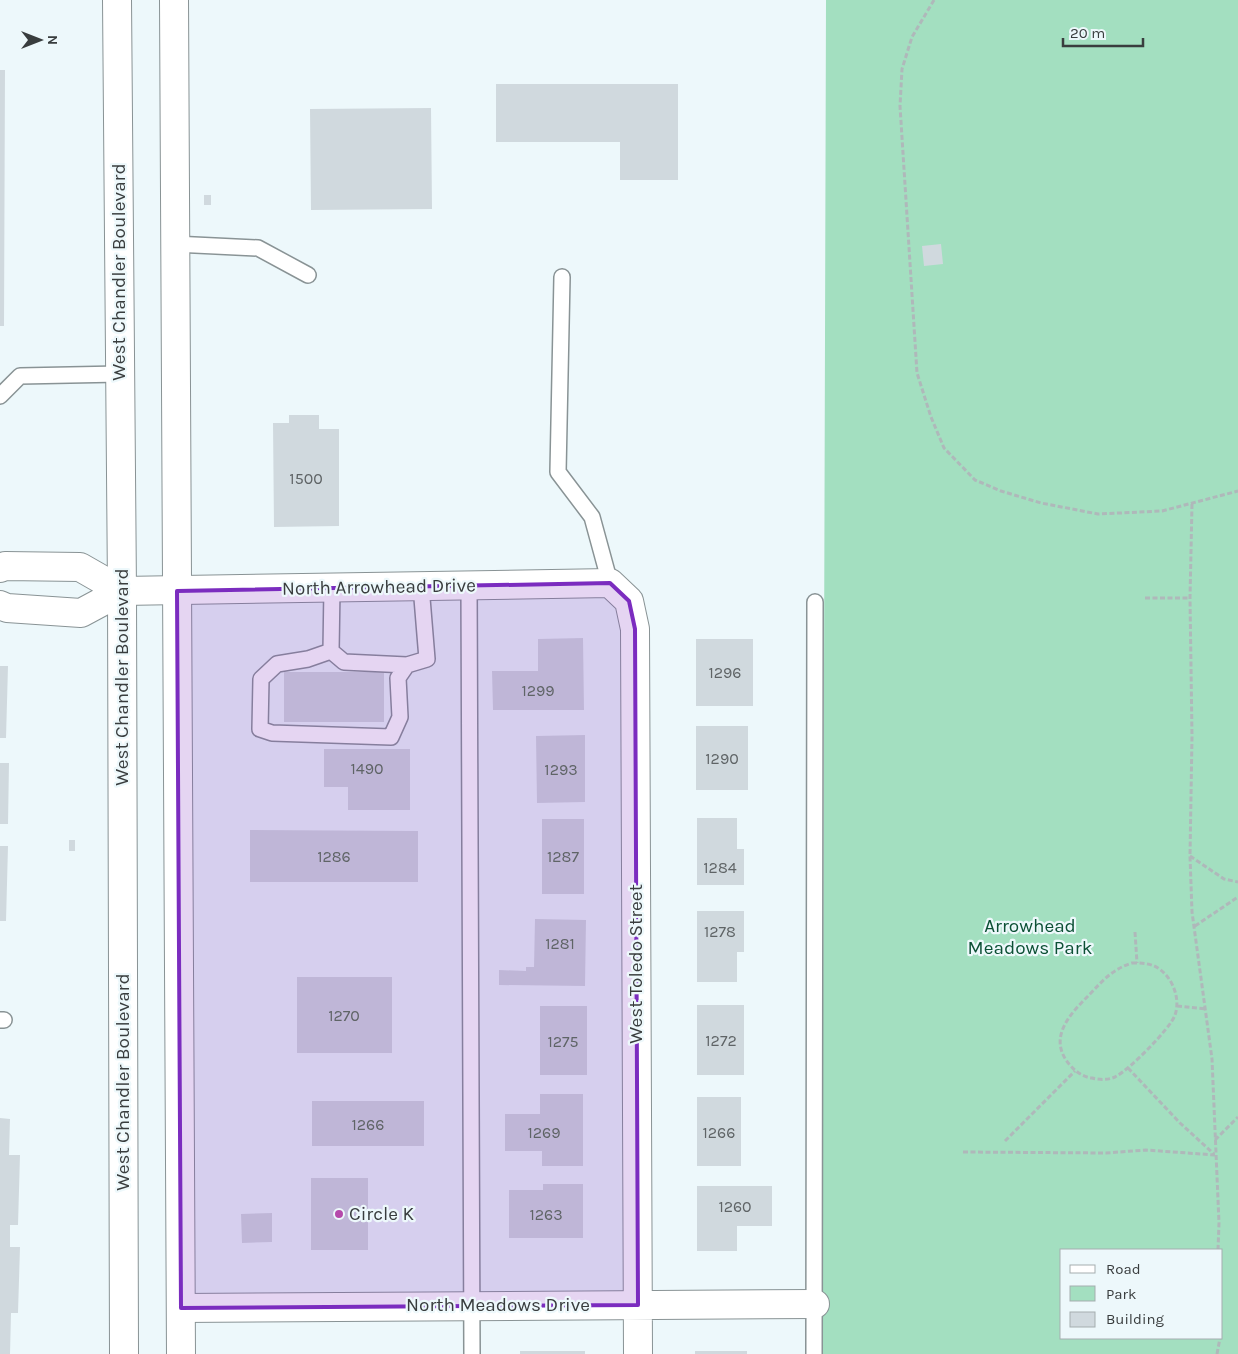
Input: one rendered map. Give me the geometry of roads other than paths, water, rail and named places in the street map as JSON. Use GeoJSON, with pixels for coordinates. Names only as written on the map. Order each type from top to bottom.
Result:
{"type":"FeatureCollection","features":[{"type":"Feature","properties":{"kind":"main road","name":"West Chandler Boulevard"},"geometry":{"type":"LineString","coordinates":[[117,0],[120,374],[135,591],[124,1354]]}},
{"type":"Feature","properties":{"kind":"main road"},"geometry":{"type":"LineString","coordinates":[[174,0],[181,1354]]}},
{"type":"Feature","properties":{"kind":"main road"},"geometry":{"type":"LineString","coordinates":[[0,568],[5,566],[80,567],[135,591]]}},
{"type":"Feature","properties":{"kind":"main road","name":"North Arrowhead Drive"},"geometry":{"type":"LineString","coordinates":[[135,591],[610,583]]}},
{"type":"Feature","properties":{"kind":"main road","name":"West Toledo Street"},"geometry":{"type":"LineString","coordinates":[[610,583],[629,601],[635,629],[638,1354]]}},
{"type":"Feature","properties":{"kind":"main road"},"geometry":{"type":"LineString","coordinates":[[0,605],[7,608],[81,612],[135,591]]}},
{"type":"Feature","properties":{"kind":"main road","name":"North Meadows Drive"},"geometry":{"type":"LineString","coordinates":[[181,1308],[815,1304]]}},
{"type":"Feature","properties":{"kind":"lane"},"geometry":{"type":"LineString","coordinates":[[174,244],[258,248],[308,275]]}},
{"type":"Feature","properties":{"kind":"lane"},"geometry":{"type":"LineString","coordinates":[[562,277],[558,472],[592,517],[610,583]]}},
{"type":"Feature","properties":{"kind":"lane"},"geometry":{"type":"LineString","coordinates":[[0,396],[20,376],[120,374]]}},
{"type":"Feature","properties":{"kind":"lane"},"geometry":{"type":"LineString","coordinates":[[469,585],[472,1354]]}},
{"type":"Feature","properties":{"kind":"lane"},"geometry":{"type":"LineString","coordinates":[[331,651],[344,662],[407,665],[427,659],[422,586]]}},
{"type":"Feature","properties":{"kind":"lane"},"geometry":{"type":"LineString","coordinates":[[331,651],[332,588]]}},
{"type":"Feature","properties":{"kind":"lane"},"geometry":{"type":"LineString","coordinates":[[814,1354],[815,602]]}},
{"type":"Feature","properties":{"kind":"lane"},"geometry":{"type":"LineString","coordinates":[[331,651],[308,659],[277,664],[261,679],[260,729],[272,733],[391,737],[400,717],[398,678],[407,665]]}},
{"type":"Feature","properties":{"kind":"place","name":"Circle K"},"geometry":{"type":"Point","coordinates":[339,1214]}},
{"type":"Feature","properties":{"kind":"park label","name":"Arrowhead Meadows Park"},"geometry":{"type":"Point","coordinates":[1030,937]}}]}
